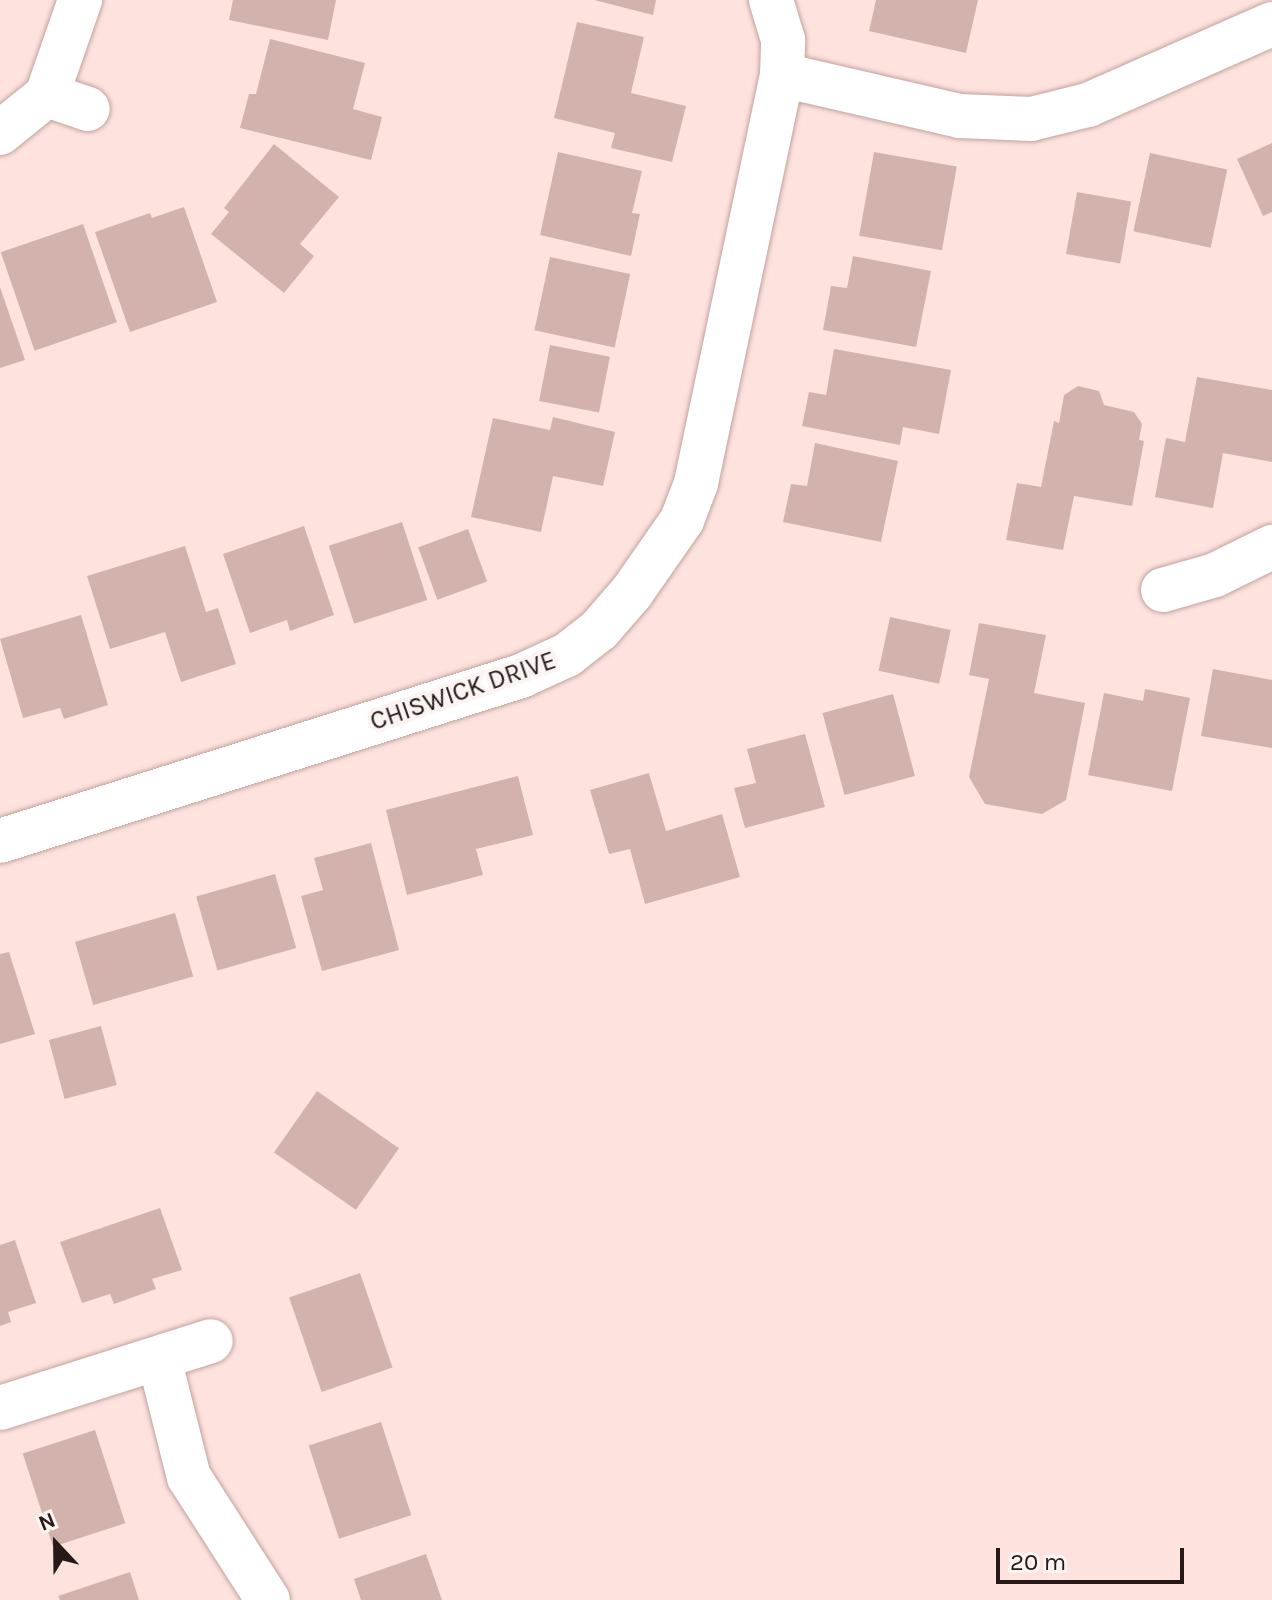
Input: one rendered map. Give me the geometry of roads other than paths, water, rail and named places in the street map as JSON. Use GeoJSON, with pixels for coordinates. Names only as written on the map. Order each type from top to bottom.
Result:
{"type":"FeatureCollection","features":[{"type":"Feature","properties":{"kind":"street"},"geometry":{"type":"LineString","coordinates":[[0,133],[47,95],[80,0]]}},
{"type":"Feature","properties":{"kind":"street","name":"CHISWICK DRIVE"},"geometry":{"type":"LineString","coordinates":[[0,841],[521,676],[567,655],[599,630],[632,592],[682,520],[696,483],[782,75],[783,40],[771,0]]}},
{"type":"Feature","properties":{"kind":"street"},"geometry":{"type":"LineString","coordinates":[[782,75],[960,116],[1031,119],[1088,105],[1272,24]]}},
{"type":"Feature","properties":{"kind":"street"},"geometry":{"type":"LineString","coordinates":[[47,95],[88,109]]}},
{"type":"Feature","properties":{"kind":"street"},"geometry":{"type":"LineString","coordinates":[[1163,590],[1215,575],[1272,547]]}},
{"type":"Feature","properties":{"kind":"street"},"geometry":{"type":"LineString","coordinates":[[0,1408],[211,1341]]}},
{"type":"Feature","properties":{"kind":"street"},"geometry":{"type":"LineString","coordinates":[[159,1358],[189,1477],[268,1600]]}}]}
